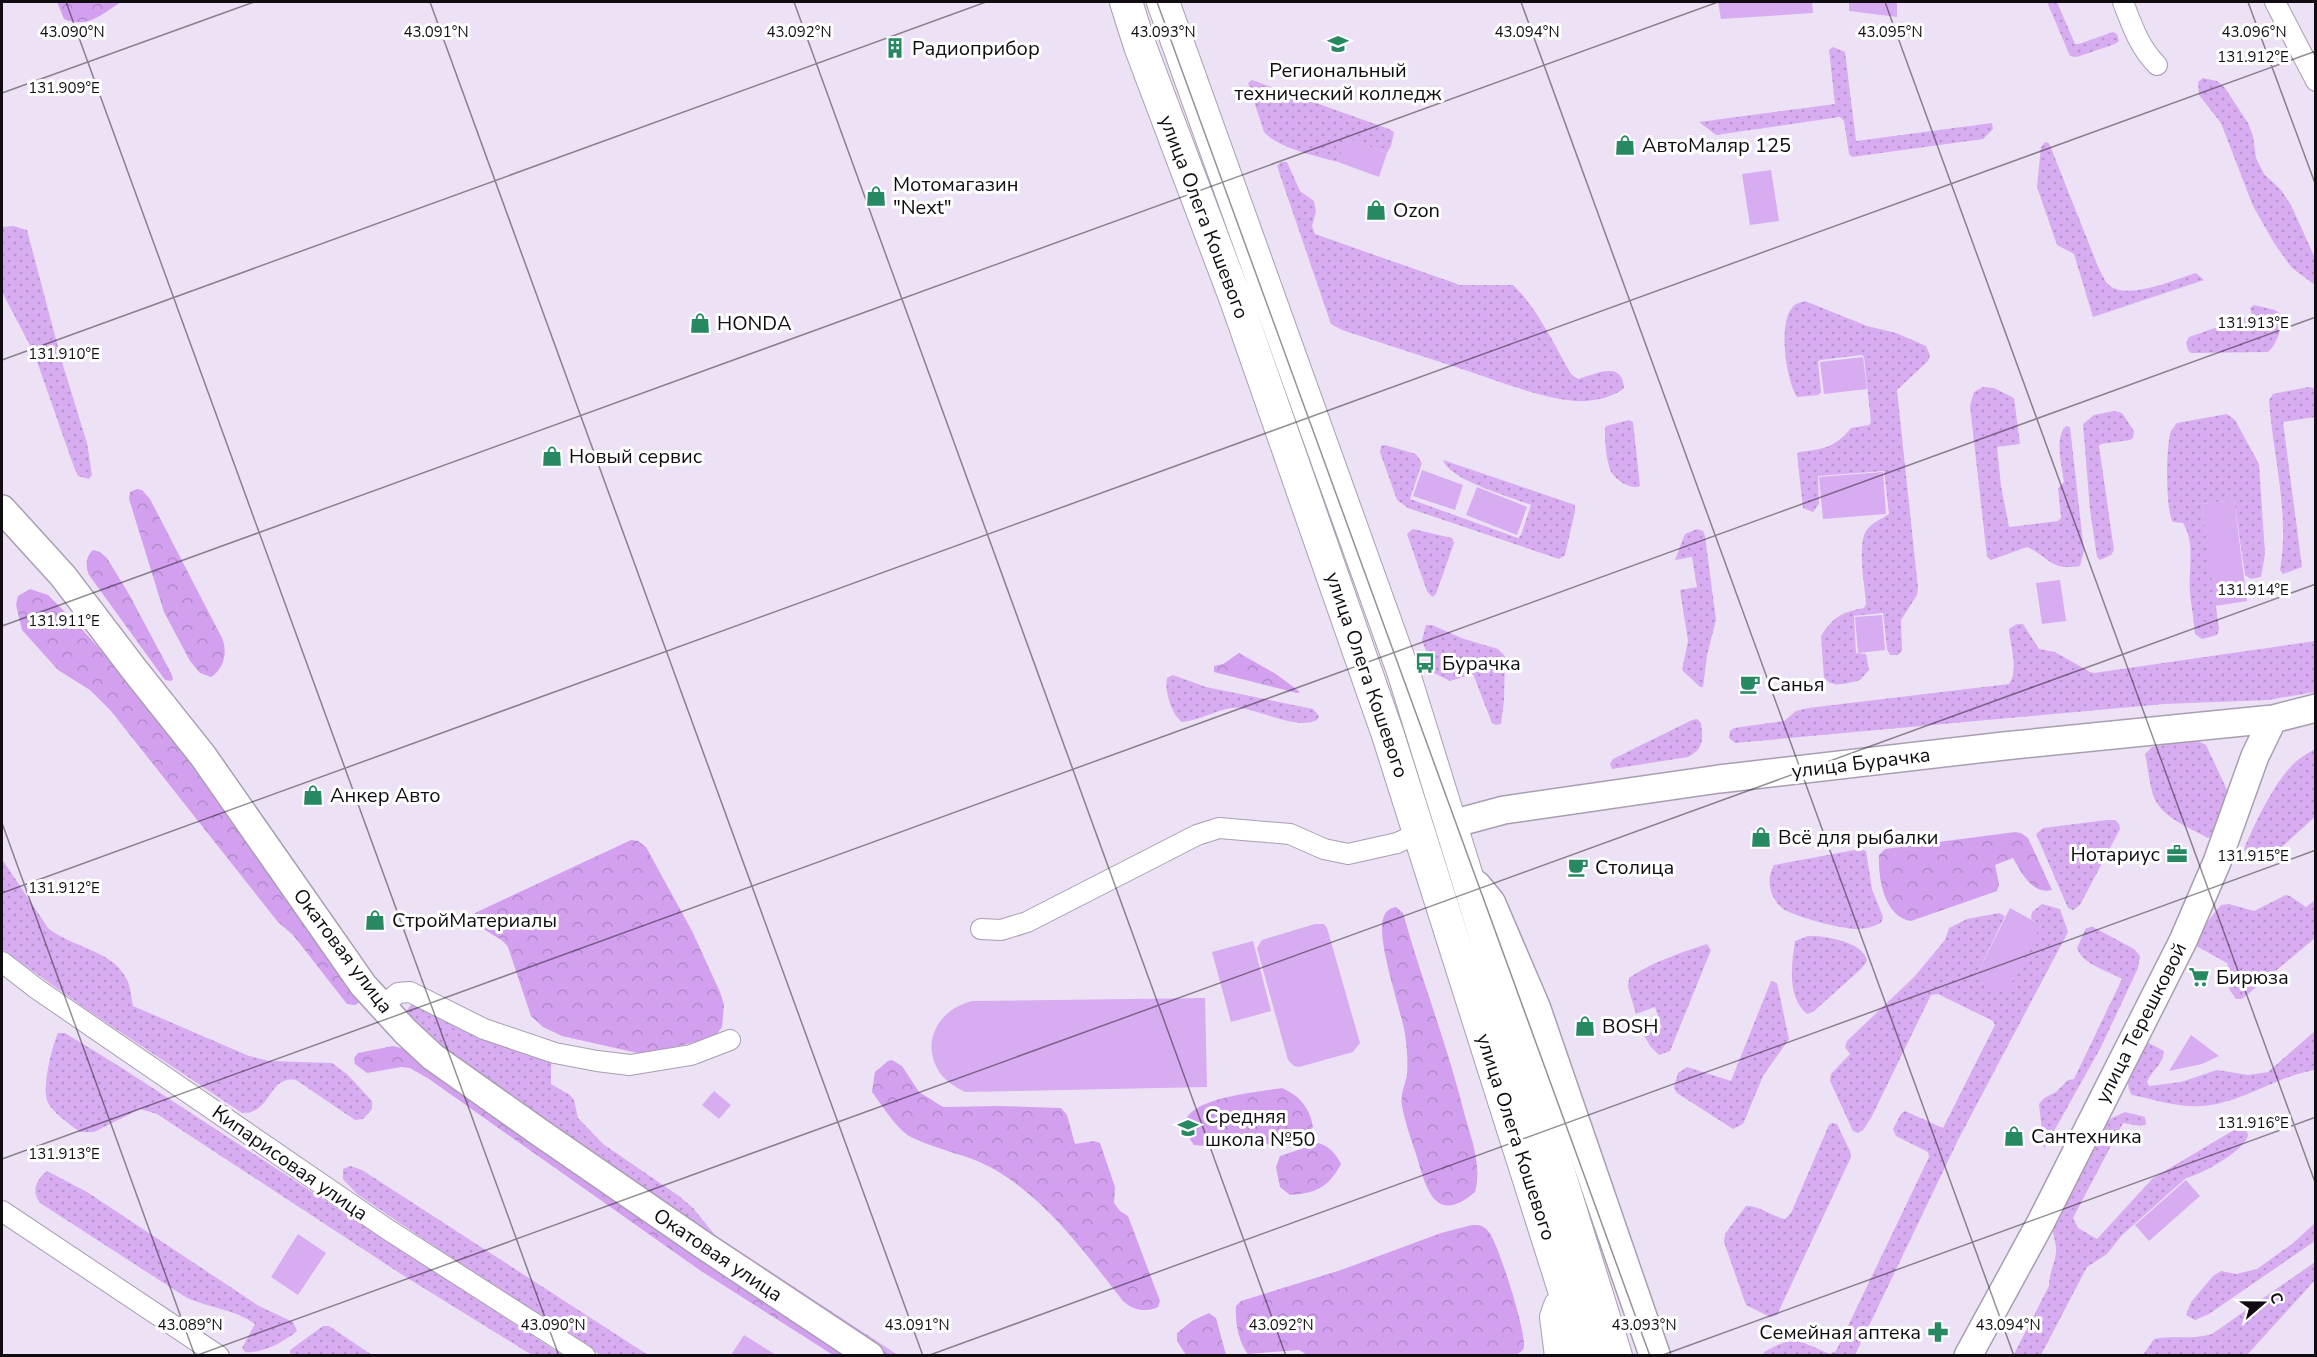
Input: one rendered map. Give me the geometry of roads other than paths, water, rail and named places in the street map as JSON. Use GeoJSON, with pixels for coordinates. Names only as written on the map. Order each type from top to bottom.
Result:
{"type":"FeatureCollection","features":[{"type":"Feature","properties":{"kind":"highway","name":"улица Олега Кошевого"},"geometry":{"type":"LineString","coordinates":[[1126,2],[1140,46],[1236,300],[1388,735],[1585,1356]]}},
{"type":"Feature","properties":{"kind":"highway","name":"улица Олега Кошевого"},"geometry":{"type":"LineString","coordinates":[[1163,2],[1403,671],[1617,1356]]}},
{"type":"Feature","properties":{"kind":"highway"},"geometry":{"type":"LineString","coordinates":[[1561,1356],[1556,1317],[1565,1290]]}},
{"type":"Feature","properties":{"kind":"main road","name":"Окатовая улица"},"geometry":{"type":"LineString","coordinates":[[2,509],[63,576],[203,756],[363,985],[433,1057],[696,1241],[870,1356]]}},
{"type":"Feature","properties":{"kind":"main road"},"geometry":{"type":"LineString","coordinates":[[2273,719],[2316,708]]}},
{"type":"Feature","properties":{"kind":"main road","name":"улица Бурачка"},"geometry":{"type":"LineString","coordinates":[[1452,824],[1504,810],[1719,779],[2004,746],[2273,719]]}},
{"type":"Feature","properties":{"kind":"main road","name":"улица Терешковой"},"geometry":{"type":"LineString","coordinates":[[1968,1356],[2041,1222],[2192,920],[2217,862],[2255,756],[2273,719]]}},
{"type":"Feature","properties":{"kind":"main road"},"geometry":{"type":"LineString","coordinates":[[1468,877],[1490,903],[1535,1008],[1655,1356]]}},
{"type":"Feature","properties":{"kind":"street"},"geometry":{"type":"LineString","coordinates":[[2123,2],[2139,42],[2146,54],[2157,65]]}},
{"type":"Feature","properties":{"kind":"street"},"geometry":{"type":"LineString","coordinates":[[2275,2],[2316,81]]}},
{"type":"Feature","properties":{"kind":"street"},"geometry":{"type":"LineString","coordinates":[[981,929],[1001,930],[1027,922],[1197,835],[1219,828],[1290,834],[1324,849],[1348,854],[1398,843],[1419,833]]}},
{"type":"Feature","properties":{"kind":"street","name":"Кипарисовая улица"},"geometry":{"type":"LineString","coordinates":[[2,962],[37,989],[387,1229],[585,1356]]}},
{"type":"Feature","properties":{"kind":"street"},"geometry":{"type":"LineString","coordinates":[[382,1006],[398,993],[410,992],[484,1029],[555,1053],[623,1065],[691,1055],[730,1040]]}},
{"type":"Feature","properties":{"kind":"street"},"geometry":{"type":"LineString","coordinates":[[2,1211],[219,1356]]}},
{"type":"Feature","properties":{"kind":"place","name":"Региональный технический колледж"},"geometry":{"type":"Point","coordinates":[1338,44]}},
{"type":"Feature","properties":{"kind":"place","name":"Радиоприбор"},"geometry":{"type":"Point","coordinates":[895,48]}},
{"type":"Feature","properties":{"kind":"place","name":"АвтоМаляр 125"},"geometry":{"type":"Point","coordinates":[1625,145]}},
{"type":"Feature","properties":{"kind":"place","name":"Мотомагазин \"Next\""},"geometry":{"type":"Point","coordinates":[876,196]}},
{"type":"Feature","properties":{"kind":"place","name":"Ozon"},"geometry":{"type":"Point","coordinates":[1376,210]}},
{"type":"Feature","properties":{"kind":"place","name":"HONDA"},"geometry":{"type":"Point","coordinates":[700,323]}},
{"type":"Feature","properties":{"kind":"place","name":"Новый сервис"},"geometry":{"type":"Point","coordinates":[552,456]}},
{"type":"Feature","properties":{"kind":"place","name":"Бурачка"},"geometry":{"type":"Point","coordinates":[1425,663]}},
{"type":"Feature","properties":{"kind":"place","name":"Санья"},"geometry":{"type":"Point","coordinates":[1750,684]}},
{"type":"Feature","properties":{"kind":"place","name":"Анкер Авто"},"geometry":{"type":"Point","coordinates":[313,795]}},
{"type":"Feature","properties":{"kind":"place","name":"Всё для рыбалки"},"geometry":{"type":"Point","coordinates":[1761,837]}},
{"type":"Feature","properties":{"kind":"place","name":"Нотариус"},"geometry":{"type":"Point","coordinates":[2177,854]}},
{"type":"Feature","properties":{"kind":"place","name":"Столица"},"geometry":{"type":"Point","coordinates":[1578,867]}},
{"type":"Feature","properties":{"kind":"place","name":"СтройМатериалы"},"geometry":{"type":"Point","coordinates":[375,920]}},
{"type":"Feature","properties":{"kind":"place","name":"Бирюза"},"geometry":{"type":"Point","coordinates":[2199,977]}},
{"type":"Feature","properties":{"kind":"place","name":"BOSH"},"geometry":{"type":"Point","coordinates":[1585,1026]}},
{"type":"Feature","properties":{"kind":"place","name":"Средняя школа №50"},"geometry":{"type":"Point","coordinates":[1188,1128]}},
{"type":"Feature","properties":{"kind":"place","name":"Сантехника"},"geometry":{"type":"Point","coordinates":[2014,1136]}},
{"type":"Feature","properties":{"kind":"place","name":"Семейная аптека"},"geometry":{"type":"Point","coordinates":[1938,1332]}}]}
